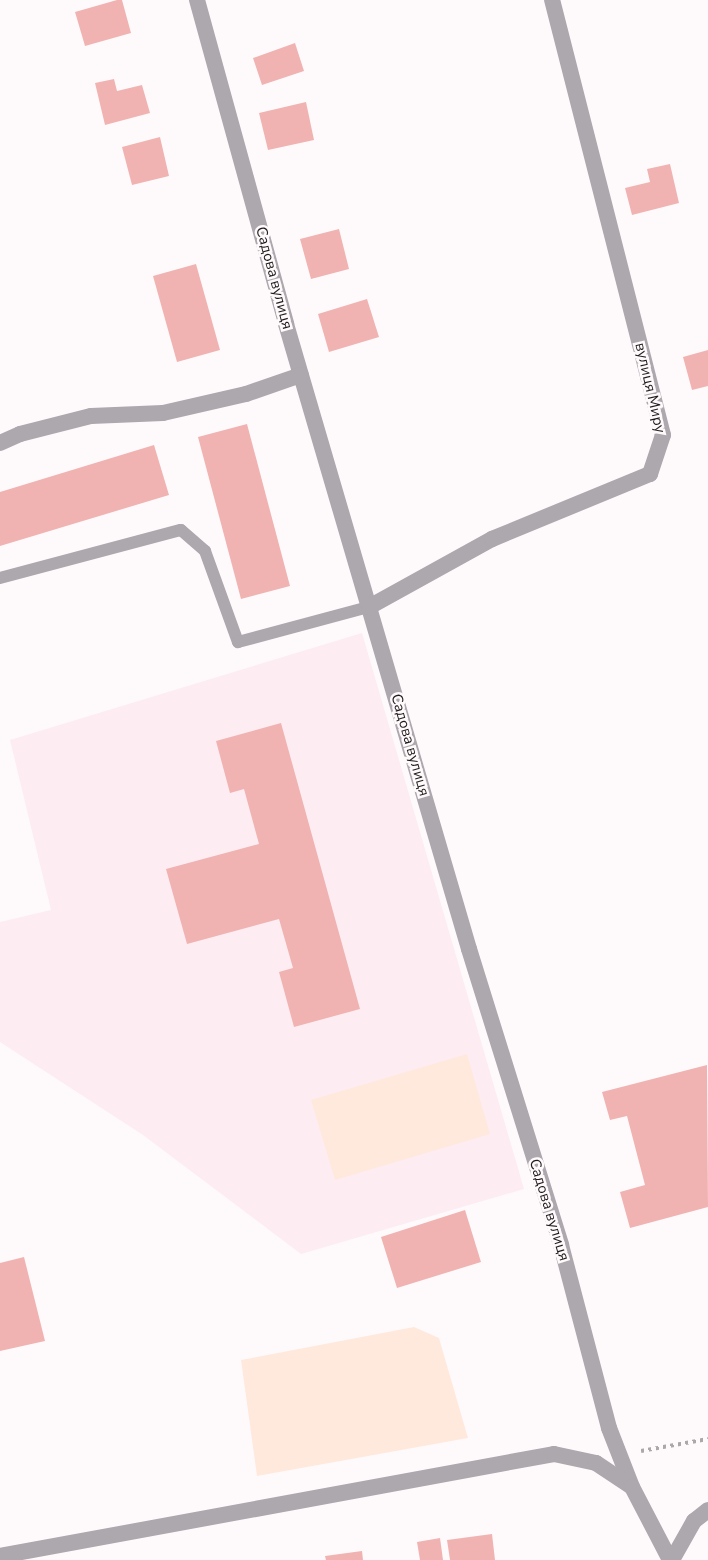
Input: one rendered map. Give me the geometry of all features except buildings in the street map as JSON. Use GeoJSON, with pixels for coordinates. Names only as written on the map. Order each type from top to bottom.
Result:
{"type":"FeatureCollection","features":[{"type":"Feature","properties":{"kind":"street","name":"Садова вулиця"},"geometry":{"type":"LineString","coordinates":[[196,0],[301,375],[469,949],[561,1245],[609,1428],[632,1487],[671,1560]]}},
{"type":"Feature","properties":{"kind":"street","name":"вулиця Миру"},"geometry":{"type":"LineString","coordinates":[[369,607],[492,539],[650,474],[663,435],[552,0]]}},
{"type":"Feature","properties":{"kind":"street"},"geometry":{"type":"LineString","coordinates":[[0,443],[20,434],[91,416],[163,413],[246,394],[301,375]]}},
{"type":"Feature","properties":{"kind":"street"},"geometry":{"type":"LineString","coordinates":[[0,1556],[554,1454],[596,1462],[632,1487]]}},
{"type":"Feature","properties":{"kind":"street"},"geometry":{"type":"LineString","coordinates":[[671,1560],[694,1521],[708,1510]]}},
{"type":"Feature","properties":{"kind":"lane"},"geometry":{"type":"LineString","coordinates":[[0,578],[181,530],[205,550],[238,642],[369,607]]}},
{"type":"Feature","properties":{"kind":"path"},"geometry":{"type":"LineString","coordinates":[[620,1455],[708,1439]]}},
{"type":"Feature","properties":{"kind":"shaded area"},"geometry":{"type":"Polygon","coordinates":[[[362,633],[524,1189],[301,1254],[143,1135],[0,1042],[0,922],[51,910],[10,740],[362,633]]]}},
{"type":"Feature","properties":{"kind":"shaded area"},"geometry":{"type":"Polygon","coordinates":[[[467,1054],[490,1134],[335,1180],[311,1100],[467,1054]]]}},
{"type":"Feature","properties":{"kind":"shaded area"},"geometry":{"type":"Polygon","coordinates":[[[414,1327],[439,1338],[468,1438],[257,1476],[241,1360],[414,1327]]]}}]}
